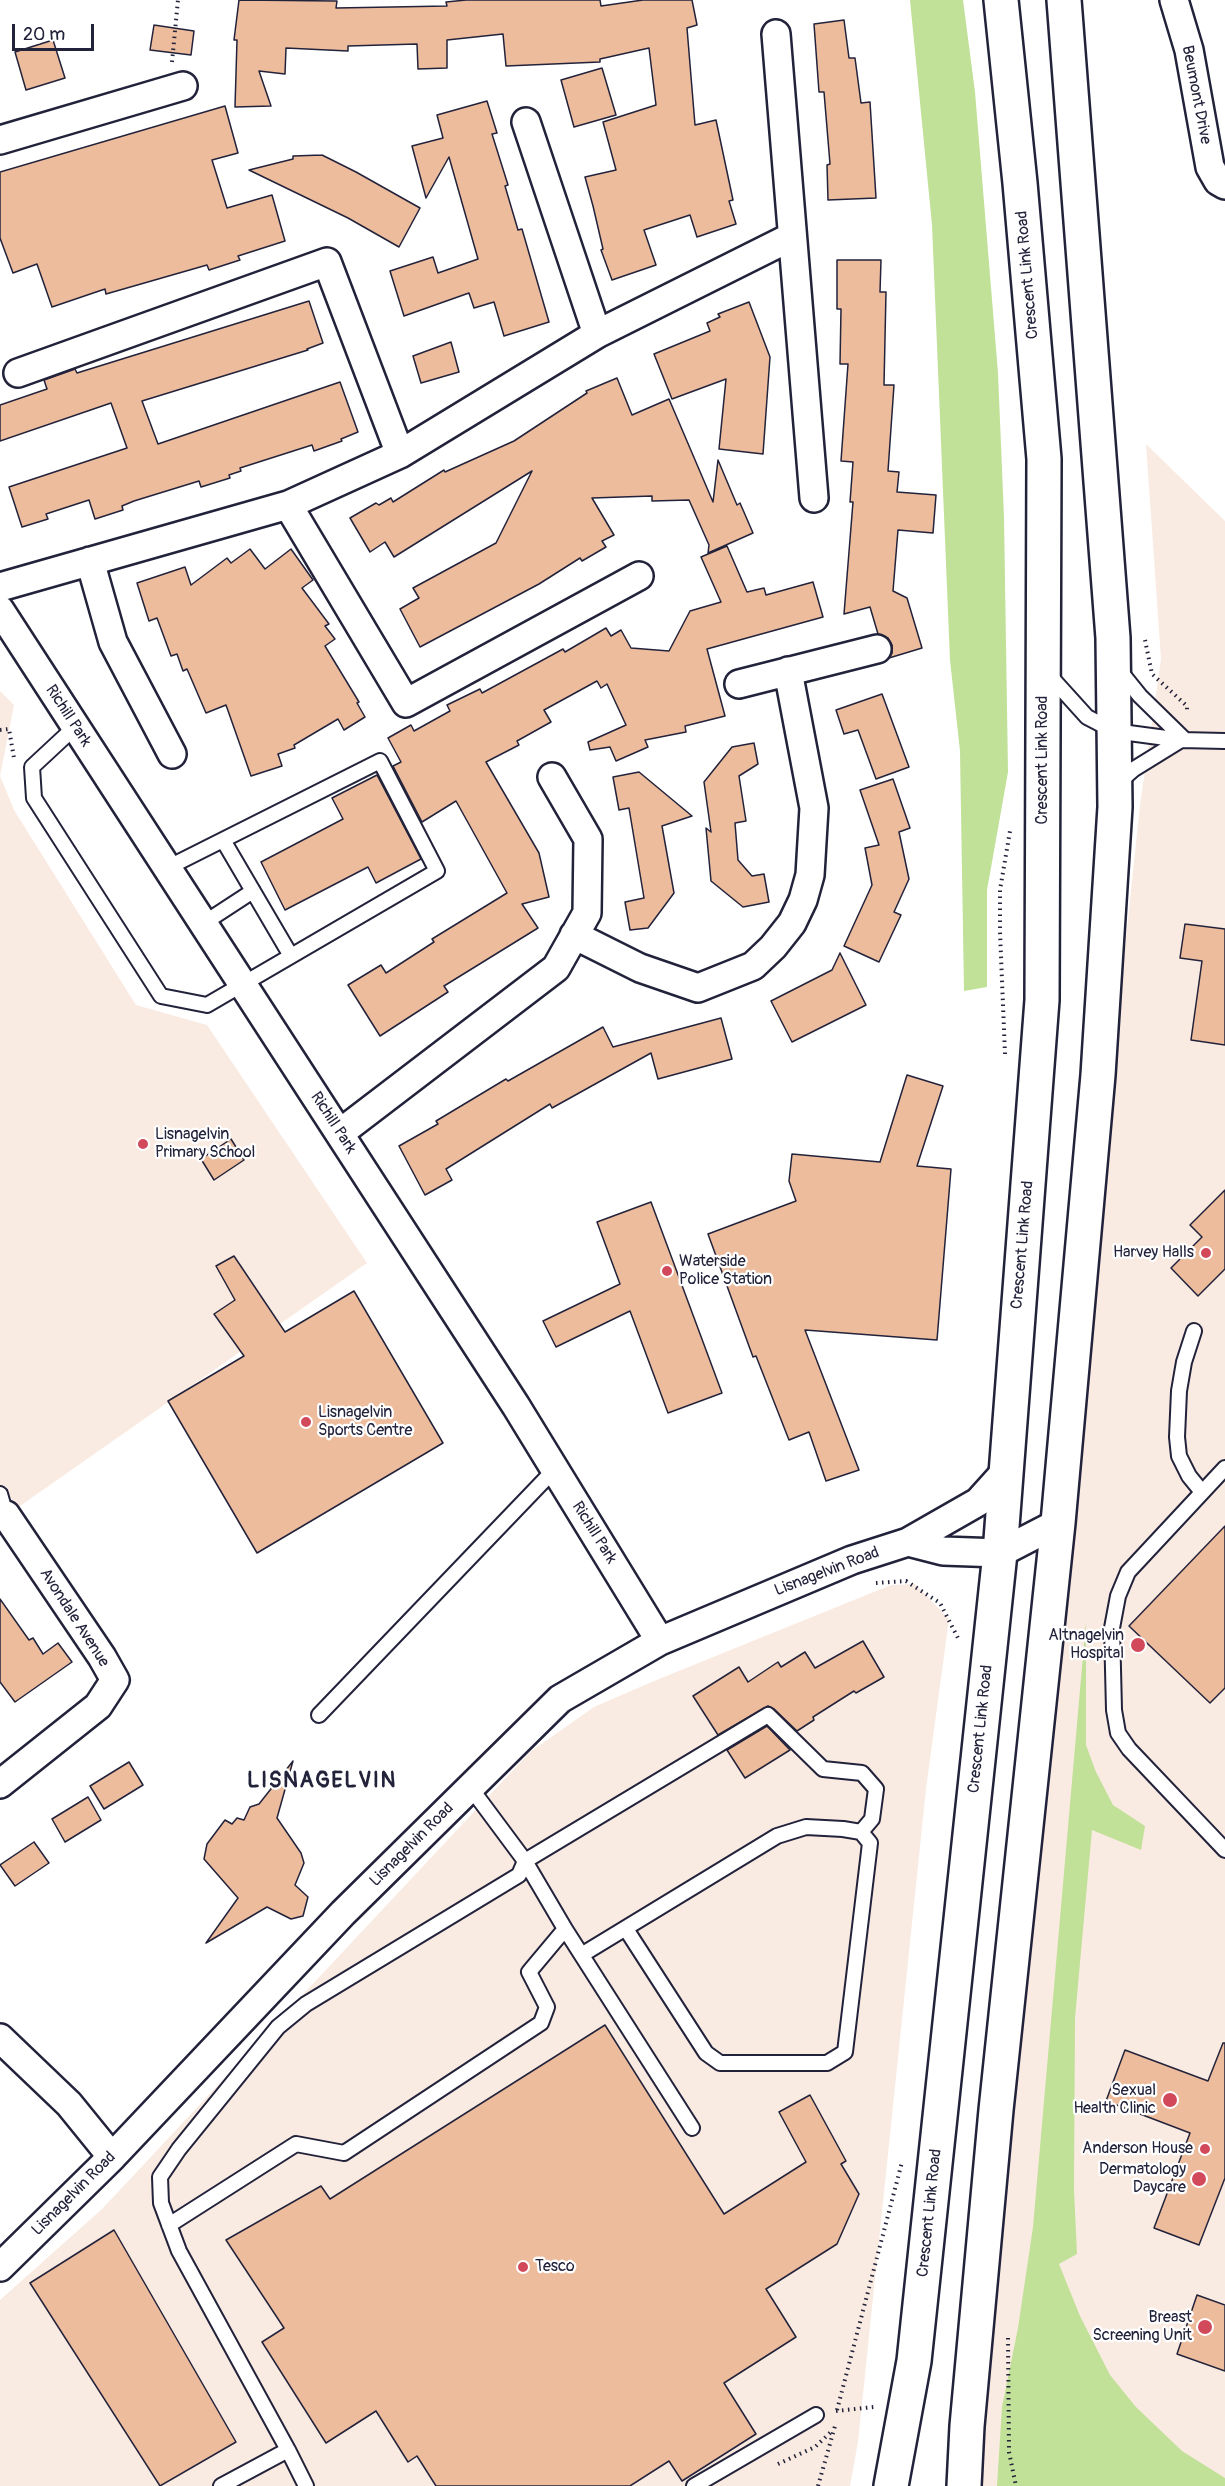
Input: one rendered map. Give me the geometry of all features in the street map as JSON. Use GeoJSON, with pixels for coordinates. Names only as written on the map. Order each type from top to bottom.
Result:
{"type":"FeatureCollection","features":[{"type":"Feature","properties":{"kind":"highway","name":"Crescent Link Road"},"geometry":{"type":"LineString","coordinates":[[891,2486],[914,2361],[1000,1553],[1042,1000],[1044,459],[1020,183],[1001,0]]}},
{"type":"Feature","properties":{"kind":"highway"},"geometry":{"type":"LineString","coordinates":[[964,2486],[967,2426],[996,2110],[1058,1523],[1098,1075],[1115,785],[1115,665],[1064,0]]}},
{"type":"Feature","properties":{"kind":"street","name":"Beumont Drive"},"geometry":{"type":"LineString","coordinates":[[1174,0],[1189,50],[1210,167],[1218,181],[1225,185]]}},
{"type":"Feature","properties":{"kind":"street"},"geometry":{"type":"LineString","coordinates":[[776,34],[814,498]]}},
{"type":"Feature","properties":{"kind":"street"},"geometry":{"type":"LineString","coordinates":[[0,140],[183,86]]}},
{"type":"Feature","properties":{"kind":"street"},"geometry":{"type":"LineString","coordinates":[[526,122],[597,334]]}},
{"type":"Feature","properties":{"kind":"street"},"geometry":{"type":"LineString","coordinates":[[0,587],[288,505],[400,454],[597,334],[791,237]]}},
{"type":"Feature","properties":{"kind":"street"},"geometry":{"type":"LineString","coordinates":[[18,373],[327,262],[400,454]]}},
{"type":"Feature","properties":{"kind":"street"},"geometry":{"type":"LineString","coordinates":[[288,505],[406,703],[639,576]]}},
{"type":"Feature","properties":{"kind":"street"},"geometry":{"type":"LineString","coordinates":[[90,561],[113,642],[172,754]]}},
{"type":"Feature","properties":{"kind":"street","name":"Richill Park"},"geometry":{"type":"LineString","coordinates":[[0,610],[555,1469],[660,1641]]}},
{"type":"Feature","properties":{"kind":"street"},"geometry":{"type":"LineString","coordinates":[[739,684],[877,649]]}},
{"type":"Feature","properties":{"kind":"street"},"geometry":{"type":"LineString","coordinates":[[574,935],[640,968],[698,988],[753,966],[773,947],[792,923],[803,900],[810,875],[814,808],[788,671]]}},
{"type":"Feature","properties":{"kind":"street"},"geometry":{"type":"LineString","coordinates":[[339,1133],[555,968],[587,913],[588,839],[552,777]]}},
{"type":"Feature","properties":{"kind":"street","name":"Lisnagelvin Road"},"geometry":{"type":"LineString","coordinates":[[0,2267],[112,2157],[343,1914],[560,1699],[660,1641],[852,1560],[908,1542],[978,1502],[1005,1472]]}},
{"type":"Feature","properties":{"kind":"street","name":"Avondale Avenue"},"geometry":{"type":"LineString","coordinates":[[2,1778],[98,1706],[115,1680],[3,1505]]}},
{"type":"Feature","properties":{"kind":"street"},"geometry":{"type":"LineString","coordinates":[[908,1542],[944,1551],[1000,1553],[1058,1523]]}},
{"type":"Feature","properties":{"kind":"street"},"geometry":{"type":"LineString","coordinates":[[0,2038],[69,2104],[112,2157]]}},
{"type":"Feature","properties":{"kind":"lane"},"geometry":{"type":"LineString","coordinates":[[1115,665],[1140,696],[1183,740]]}},
{"type":"Feature","properties":{"kind":"lane"},"geometry":{"type":"LineString","coordinates":[[1043,669],[1087,717],[1114,731],[1183,740],[1225,741]]}},
{"type":"Feature","properties":{"kind":"lane"},"geometry":{"type":"LineString","coordinates":[[75,727],[32,767],[34,798],[161,996],[207,1005],[437,871],[380,761],[167,868]]}},
{"type":"Feature","properties":{"kind":"lane"},"geometry":{"type":"LineString","coordinates":[[1115,785],[1134,769],[1183,740]]}},
{"type":"Feature","properties":{"kind":"lane"},"geometry":{"type":"LineString","coordinates":[[223,840],[291,956]]}},
{"type":"Feature","properties":{"kind":"lane"},"geometry":{"type":"LineString","coordinates":[[204,923],[253,891]]}},
{"type":"Feature","properties":{"kind":"lane"},"geometry":{"type":"LineString","coordinates":[[1194,1331],[1182,1371],[1177,1437],[1179,1456],[1188,1476],[1202,1492]]}},
{"type":"Feature","properties":{"kind":"lane"},"geometry":{"type":"LineString","coordinates":[[1225,1468],[1128,1572],[1118,1596],[1112,1628],[1114,1710],[1118,1733],[1129,1749],[1225,1850]]}},
{"type":"Feature","properties":{"kind":"lane"},"geometry":{"type":"LineString","coordinates":[[319,1715],[555,1469]]}},
{"type":"Feature","properties":{"kind":"lane"},"geometry":{"type":"LineString","coordinates":[[306,2486],[179,2251],[161,2203],[160,2177],[179,2149],[278,2027],[306,2004],[519,1875],[525,1861],[768,1714],[823,1769],[862,1773],[876,1789],[872,1819],[861,1832]]}},
{"type":"Feature","properties":{"kind":"lane"},"geometry":{"type":"LineString","coordinates":[[471,1787],[525,1861],[565,1929],[692,2128]]}},
{"type":"Feature","properties":{"kind":"lane"},"geometry":{"type":"LineString","coordinates":[[583,1954],[777,1836],[806,1827],[861,1832],[870,1843],[845,2052],[827,2062],[720,2062],[706,2054],[626,1929]]}},
{"type":"Feature","properties":{"kind":"lane"},"geometry":{"type":"LineString","coordinates":[[170,2225],[296,2144],[344,2152],[541,2023],[547,2007],[529,1972],[565,1929]]}},
{"type":"Feature","properties":{"kind":"lane"},"geometry":{"type":"LineString","coordinates":[[694,2486],[816,2415]]}},
{"type":"Feature","properties":{"kind":"lane"},"geometry":{"type":"LineString","coordinates":[[222,2486],[288,2450]]}},
{"type":"Feature","properties":{"kind":"path"},"geometry":{"type":"LineString","coordinates":[[178,0],[171,58],[183,86]]}},
{"type":"Feature","properties":{"kind":"path"},"geometry":{"type":"LineString","coordinates":[[1006,1064],[1000,890],[1012,823]]}},
{"type":"Feature","properties":{"kind":"path"},"geometry":{"type":"LineString","coordinates":[[852,1560],[867,1583],[906,1581],[940,1603],[963,1648]]}},
{"type":"Feature","properties":{"kind":"path"},"geometry":{"type":"LineString","coordinates":[[818,2486],[903,2159]]}},
{"type":"Feature","properties":{"kind":"path"},"geometry":{"type":"LineString","coordinates":[[836,2411],[875,2407]]}},
{"type":"Feature","properties":{"kind":"path"},"geometry":{"type":"LineString","coordinates":[[1009,2408],[1009,2452],[1016,2486]]}},
{"type":"Feature","properties":{"kind":"shaded area","name":"Altnagelvin Hospital"},"geometry":{"type":"Polygon","coordinates":[[[1146,444],[1225,521],[1225,2486],[964,2486],[1140,805],[1161,659],[1146,444]]]}},
{"type":"Feature","properties":{"kind":"shaded area"},"geometry":{"type":"Polygon","coordinates":[[[0,691],[14,705],[0,776],[0,691]]]}},
{"type":"Feature","properties":{"kind":"shaded area","name":"Lisnagelvin Primary School"},"geometry":{"type":"Polygon","coordinates":[[[0,776],[14,810],[136,1005],[207,1025],[367,1263],[0,1520],[0,776]]]}},
{"type":"Feature","properties":{"kind":"shaded area"},"geometry":{"type":"Polygon","coordinates":[[[915,1584],[949,1619],[926,1789],[858,2442],[850,2486],[0,2486],[0,2300],[102,2209],[530,1752],[594,1707],[891,1585],[915,1584]]]}},
{"type":"Feature","properties":{"kind":"green space"},"geometry":{"type":"Polygon","coordinates":[[[910,0],[963,0],[975,92],[998,373],[1004,517],[1008,772],[987,890],[987,987],[964,991],[960,751],[950,660],[932,225],[910,0]]]}},
{"type":"Feature","properties":{"kind":"green space"},"geometry":{"type":"Polygon","coordinates":[[[1086,1621],[1086,1745],[1096,1772],[1113,1805],[1145,1826],[1141,1850],[1092,1830],[1075,2018],[1074,2190],[1077,2254],[1059,2264],[1080,2316],[1110,2375],[1136,2407],[1182,2451],[1225,2478],[1225,2486],[997,2486],[1002,2407],[1018,2328],[1033,2227],[1086,1621]]]}},
{"type":"Feature","properties":{"kind":"building"},"geometry":{"type":"Polygon","coordinates":[[[239,0],[337,1],[336,8],[447,6],[446,2],[466,0],[600,0],[601,6],[643,0],[692,0],[697,25],[687,28],[695,125],[716,120],[733,200],[729,201],[736,224],[697,237],[690,215],[644,230],[656,265],[612,280],[601,250],[603,249],[585,177],[616,170],[603,122],[656,105],[649,48],[600,59],[600,62],[506,66],[503,34],[447,40],[447,68],[418,69],[417,44],[348,46],[348,51],[286,48],[285,74],[259,71],[271,106],[235,107],[237,40],[234,40],[239,0]]]}},
{"type":"Feature","properties":{"kind":"building"},"geometry":{"type":"Polygon","coordinates":[[[844,20],[849,58],[855,58],[861,103],[870,102],[876,198],[828,200],[827,165],[830,164],[824,92],[819,92],[814,24],[844,20]]]}},
{"type":"Feature","properties":{"kind":"building"},"geometry":{"type":"Polygon","coordinates":[[[154,25],[194,31],[191,55],[150,50],[154,25]]]}},
{"type":"Feature","properties":{"kind":"building"},"geometry":{"type":"Polygon","coordinates":[[[53,40],[65,78],[26,90],[15,52],[53,40]]]}},
{"type":"Feature","properties":{"kind":"building"},"geometry":{"type":"Polygon","coordinates":[[[602,68],[616,115],[574,127],[561,80],[602,68]]]}},
{"type":"Feature","properties":{"kind":"building"},"geometry":{"type":"Polygon","coordinates":[[[487,101],[497,133],[492,134],[508,185],[505,186],[518,230],[522,229],[549,322],[504,336],[494,302],[474,308],[469,293],[404,316],[390,271],[433,257],[438,273],[478,259],[449,157],[426,198],[412,146],[443,138],[437,115],[487,101]]]}},
{"type":"Feature","properties":{"kind":"building"},"geometry":{"type":"Polygon","coordinates":[[[225,106],[238,153],[212,160],[227,208],[272,195],[285,241],[238,256],[240,260],[209,270],[207,265],[106,294],[105,289],[52,307],[37,264],[13,273],[0,238],[0,172],[225,106]]]}},
{"type":"Feature","properties":{"kind":"building"},"geometry":{"type":"Polygon","coordinates":[[[322,155],[420,208],[399,247],[348,218],[249,170],[293,159],[293,156],[322,155]]]}},
{"type":"Feature","properties":{"kind":"building"},"geometry":{"type":"Polygon","coordinates":[[[837,260],[881,260],[880,292],[886,292],[884,385],[894,385],[888,471],[899,472],[897,492],[936,495],[933,533],[898,530],[893,591],[907,598],[922,648],[889,658],[892,645],[888,638],[878,634],[870,607],[844,614],[853,502],[850,502],[853,462],[841,461],[848,364],[840,364],[841,309],[837,309],[837,260]]]}},
{"type":"Feature","properties":{"kind":"building"},"geometry":{"type":"Polygon","coordinates":[[[309,301],[323,343],[308,350],[142,401],[158,444],[340,382],[358,432],[341,439],[342,441],[314,451],[312,445],[240,468],[241,471],[229,475],[230,478],[201,487],[199,481],[134,501],[122,506],[123,510],[95,519],[89,500],[46,514],[48,519],[22,527],[9,487],[127,448],[111,403],[0,441],[0,405],[47,389],[44,380],[75,369],[77,373],[309,301]]]}},
{"type":"Feature","properties":{"kind":"building"},"geometry":{"type":"Polygon","coordinates":[[[749,302],[770,357],[763,454],[719,449],[726,379],[672,399],[654,354],[710,331],[707,323],[720,317],[718,314],[749,302]]]}},
{"type":"Feature","properties":{"kind":"building"},"geometry":{"type":"Polygon","coordinates":[[[451,342],[459,372],[421,383],[413,356],[451,342]]]}},
{"type":"Feature","properties":{"kind":"building"},"geometry":{"type":"Polygon","coordinates":[[[617,378],[632,415],[669,399],[713,502],[718,460],[737,505],[740,503],[753,533],[708,553],[709,545],[689,500],[652,501],[652,496],[592,498],[614,535],[602,541],[606,547],[582,561],[580,558],[539,584],[420,647],[400,609],[419,598],[413,588],[496,543],[532,471],[394,557],[385,542],[370,552],[350,518],[376,503],[379,505],[391,498],[393,502],[444,470],[445,472],[514,441],[587,393],[586,391],[617,378]]]}},
{"type":"Feature","properties":{"kind":"building"},"geometry":{"type":"Polygon","coordinates":[[[727,546],[747,592],[764,588],[766,595],[813,582],[823,617],[707,649],[725,716],[685,726],[686,732],[645,740],[648,747],[616,761],[610,747],[590,750],[588,742],[626,725],[607,684],[601,688],[597,681],[544,710],[551,722],[517,741],[519,745],[486,762],[539,853],[549,897],[522,904],[538,928],[444,986],[448,992],[380,1036],[348,985],[381,965],[386,973],[434,942],[432,939],[507,893],[456,801],[422,822],[393,766],[401,762],[388,738],[411,725],[414,731],[450,711],[447,705],[480,689],[482,693],[563,649],[565,652],[606,628],[611,636],[621,630],[631,648],[669,651],[690,611],[721,602],[701,557],[727,546]]]}},
{"type":"Feature","properties":{"kind":"building"},"geometry":{"type":"Polygon","coordinates":[[[250,549],[265,569],[291,549],[313,580],[302,588],[329,624],[325,626],[335,639],[325,646],[359,702],[357,703],[365,717],[344,730],[338,719],[294,745],[295,748],[278,754],[282,766],[251,776],[226,705],[206,713],[187,669],[183,671],[177,654],[171,656],[157,618],[149,621],[137,583],[185,567],[191,585],[227,558],[231,563],[250,549]]]}},
{"type":"Feature","properties":{"kind":"building"},"geometry":{"type":"Polygon","coordinates":[[[882,694],[909,767],[876,779],[858,730],[844,734],[836,710],[882,694]]]}},
{"type":"Feature","properties":{"kind":"building"},"geometry":{"type":"Polygon","coordinates":[[[754,743],[758,764],[739,776],[746,821],[735,823],[738,860],[752,876],[764,874],[769,902],[743,907],[711,881],[706,828],[711,832],[704,782],[732,747],[754,743]]]}},
{"type":"Feature","properties":{"kind":"building"},"geometry":{"type":"Polygon","coordinates":[[[639,772],[692,816],[662,826],[674,893],[648,928],[630,930],[625,902],[644,898],[629,808],[619,810],[613,777],[639,772]]]}},
{"type":"Feature","properties":{"kind":"building"},"geometry":{"type":"Polygon","coordinates":[[[377,775],[421,859],[376,883],[368,867],[285,910],[261,862],[343,819],[332,798],[377,775]]]}},
{"type":"Feature","properties":{"kind":"building"},"geometry":{"type":"Polygon","coordinates":[[[893,779],[910,828],[899,832],[909,879],[894,912],[901,915],[879,962],[844,946],[872,885],[865,848],[879,845],[860,790],[893,779]]]}},
{"type":"Feature","properties":{"kind":"building"},"geometry":{"type":"Polygon","coordinates":[[[1185,924],[1225,929],[1225,1045],[1191,1040],[1202,961],[1180,958],[1185,924]]]}},
{"type":"Feature","properties":{"kind":"building"},"geometry":{"type":"Polygon","coordinates":[[[840,953],[866,1005],[792,1042],[771,1001],[832,970],[840,953]]]}},
{"type":"Feature","properties":{"kind":"building"},"geometry":{"type":"Polygon","coordinates":[[[721,1018],[732,1059],[658,1079],[651,1053],[552,1108],[550,1104],[446,1169],[452,1180],[425,1195],[399,1146],[438,1124],[436,1121],[506,1079],[508,1081],[603,1027],[613,1047],[721,1018]]]}},
{"type":"Feature","properties":{"kind":"building"},"geometry":{"type":"Polygon","coordinates":[[[907,1075],[943,1086],[917,1166],[951,1169],[937,1340],[805,1330],[859,1470],[826,1481],[809,1432],[789,1440],[756,1356],[753,1357],[708,1234],[796,1201],[789,1181],[792,1154],[880,1162],[907,1075]]]}},
{"type":"Feature","properties":{"kind":"building"},"geometry":{"type":"Polygon","coordinates":[[[231,1139],[244,1160],[214,1180],[201,1159],[231,1139]]]}},
{"type":"Feature","properties":{"kind":"building","name":"Harvey Halls"},"geometry":{"type":"Polygon","coordinates":[[[1225,1190],[1225,1269],[1198,1296],[1171,1268],[1202,1237],[1190,1225],[1225,1190]]]}},
{"type":"Feature","properties":{"kind":"building"},"geometry":{"type":"Polygon","coordinates":[[[651,1202],[722,1393],[668,1413],[630,1311],[556,1347],[543,1321],[620,1284],[597,1222],[651,1202]]]}},
{"type":"Feature","properties":{"kind":"building","name":"Lisnagelvin Sports Centre"},"geometry":{"type":"Polygon","coordinates":[[[234,1256],[285,1332],[354,1291],[443,1443],[257,1553],[168,1401],[244,1356],[214,1314],[235,1300],[216,1266],[234,1256]]]}},
{"type":"Feature","properties":{"kind":"building"},"geometry":{"type":"Polygon","coordinates":[[[1225,1526],[1225,1688],[1210,1703],[1129,1626],[1225,1526]]]}},
{"type":"Feature","properties":{"kind":"building"},"geometry":{"type":"Polygon","coordinates":[[[0,1599],[29,1640],[33,1638],[43,1654],[58,1643],[72,1662],[15,1702],[0,1682],[0,1599]]]}},
{"type":"Feature","properties":{"kind":"building"},"geometry":{"type":"Polygon","coordinates":[[[863,1641],[884,1677],[856,1693],[854,1691],[813,1717],[814,1720],[797,1731],[768,1706],[718,1735],[693,1696],[739,1667],[748,1682],[778,1662],[781,1667],[805,1652],[815,1668],[863,1641]]]}},
{"type":"Feature","properties":{"kind":"building"},"geometry":{"type":"Polygon","coordinates":[[[767,1726],[790,1750],[745,1778],[727,1750],[767,1726]]]}},
{"type":"Feature","properties":{"kind":"building"},"geometry":{"type":"Polygon","coordinates":[[[293,1761],[277,1818],[301,1853],[304,1863],[295,1885],[308,1897],[303,1916],[291,1919],[267,1907],[206,1943],[238,1898],[204,1859],[207,1844],[225,1820],[232,1824],[237,1818],[244,1820],[250,1807],[259,1804],[293,1761]]]}},
{"type":"Feature","properties":{"kind":"building"},"geometry":{"type":"Polygon","coordinates":[[[129,1762],[143,1785],[104,1809],[90,1786],[129,1762]]]}},
{"type":"Feature","properties":{"kind":"building"},"geometry":{"type":"Polygon","coordinates":[[[88,1797],[101,1820],[65,1842],[52,1819],[88,1797]]]}},
{"type":"Feature","properties":{"kind":"building"},"geometry":{"type":"Polygon","coordinates":[[[34,1842],[49,1863],[15,1886],[0,1865],[34,1842]]]}},
{"type":"Feature","properties":{"kind":"building","name":"Tesco"},"geometry":{"type":"Polygon","coordinates":[[[605,2025],[724,2214],[806,2162],[779,2112],[810,2095],[846,2161],[841,2164],[859,2194],[837,2244],[766,2289],[796,2337],[724,2383],[756,2434],[682,2481],[669,2461],[630,2486],[436,2486],[417,2456],[408,2462],[376,2411],[326,2443],[262,2342],[284,2328],[226,2240],[321,2186],[330,2199],[605,2025]]]}},
{"type":"Feature","properties":{"kind":"building","name":"Anderson House"},"geometry":{"type":"Polygon","coordinates":[[[1223,2043],[1225,2043],[1225,2178],[1199,2245],[1154,2228],[1190,2133],[1106,2101],[1125,2050],[1208,2081],[1223,2043]]]}},
{"type":"Feature","properties":{"kind":"building"},"geometry":{"type":"Polygon","coordinates":[[[114,2230],[236,2442],[160,2486],[30,2283],[114,2230]]]}},
{"type":"Feature","properties":{"kind":"building"},"geometry":{"type":"Polygon","coordinates":[[[1197,2295],[1225,2305],[1225,2371],[1177,2354],[1197,2295]]]}},
{"type":"Feature","properties":{"kind":"place","name":"Lisnagelvin Primary School"},"geometry":{"type":"Point","coordinates":[143,1144]}},
{"type":"Feature","properties":{"kind":"place","name":"Harvey Halls"},"geometry":{"type":"Point","coordinates":[1206,1253]}},
{"type":"Feature","properties":{"kind":"place","name":"Waterside Police Station"},"geometry":{"type":"Point","coordinates":[667,1271]}},
{"type":"Feature","properties":{"kind":"place","name":"Lisnagelvin Sports Centre"},"geometry":{"type":"Point","coordinates":[306,1422]}},
{"type":"Feature","properties":{"kind":"place","name":"Altnagelvin Hospital"},"geometry":{"type":"Point","coordinates":[1138,1645]}},
{"type":"Feature","properties":{"kind":"place","name":"Sexual Health Clinic"},"geometry":{"type":"Point","coordinates":[1170,2100]}},
{"type":"Feature","properties":{"kind":"place","name":"Anderson House"},"geometry":{"type":"Point","coordinates":[1205,2149]}},
{"type":"Feature","properties":{"kind":"place","name":"Dermatology Daycare"},"geometry":{"type":"Point","coordinates":[1199,2179]}},
{"type":"Feature","properties":{"kind":"place","name":"Tesco"},"geometry":{"type":"Point","coordinates":[523,2267]}},
{"type":"Feature","properties":{"kind":"place","name":"Breast Screening Unit"},"geometry":{"type":"Point","coordinates":[1205,2327]}},
{"type":"Feature","properties":{"kind":"district","name":"LISNAGELVIN"},"geometry":{"type":"Point","coordinates":[322,1781]}}]}
